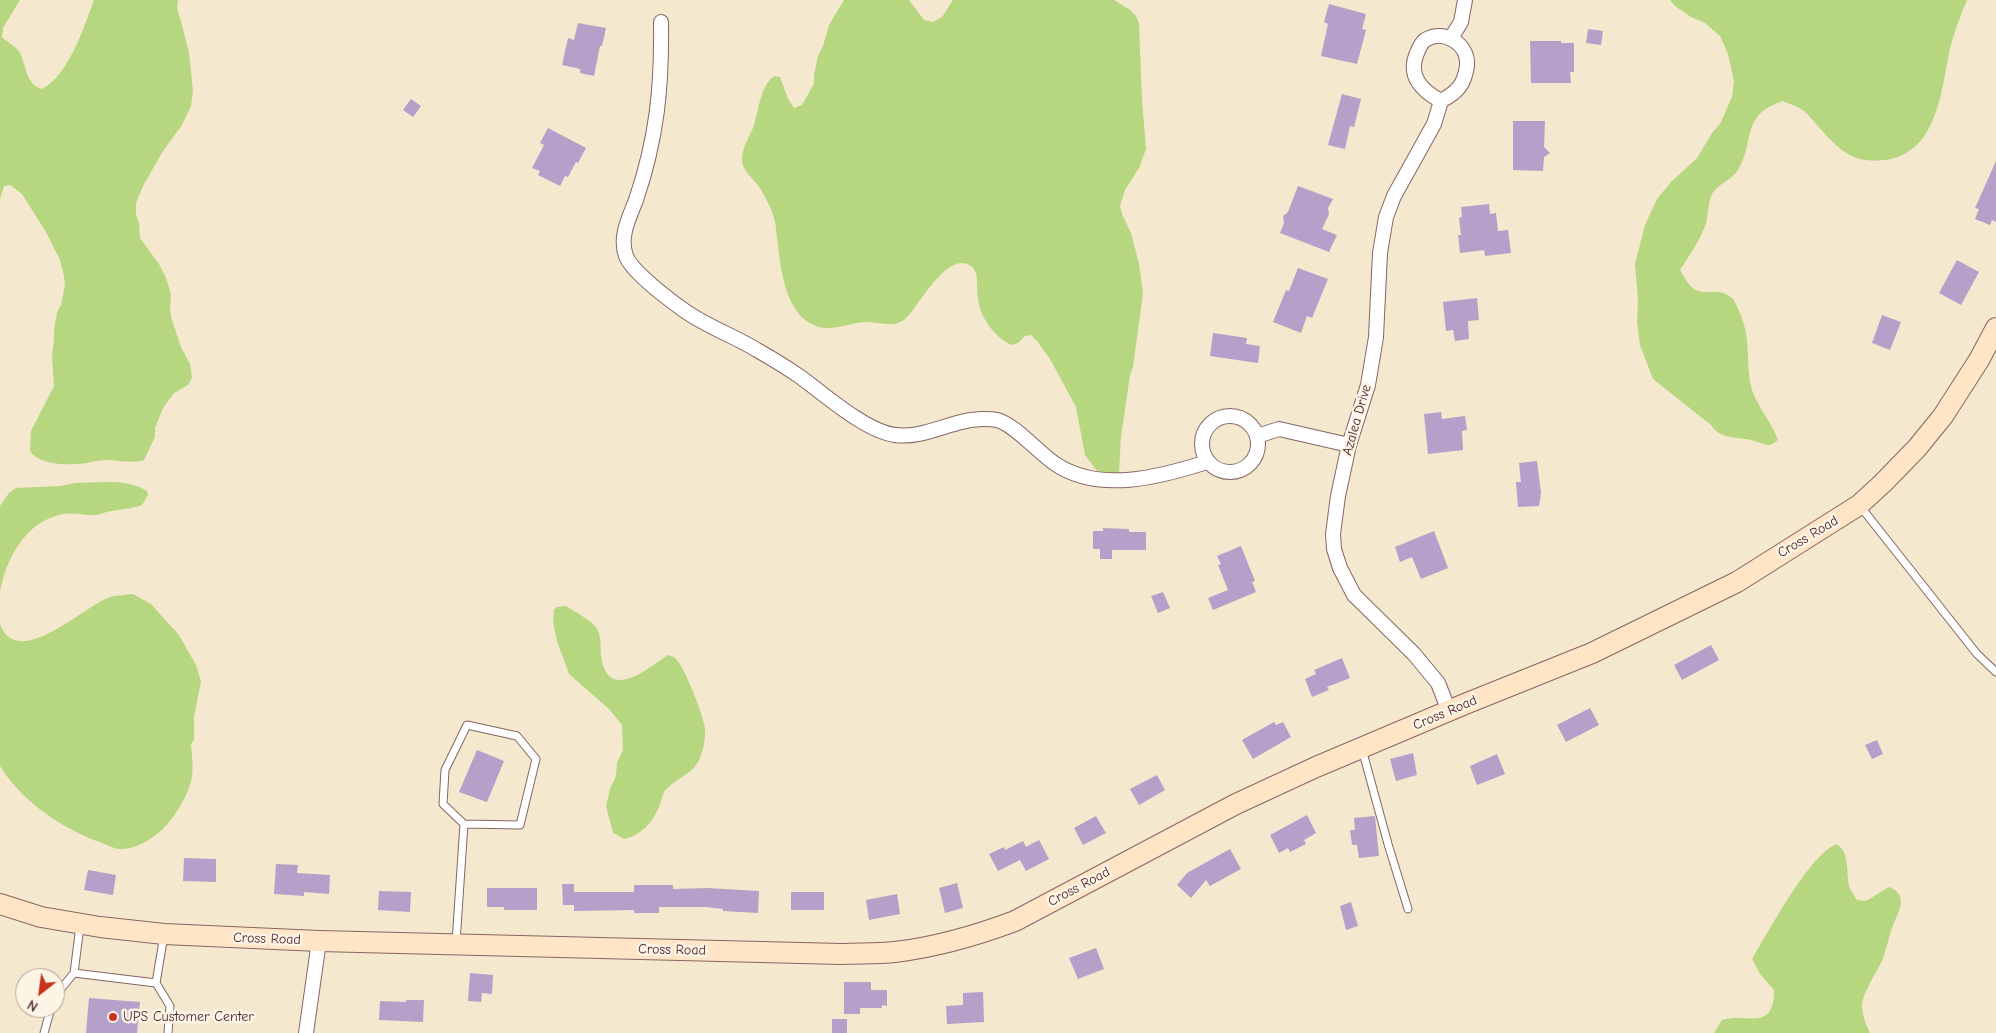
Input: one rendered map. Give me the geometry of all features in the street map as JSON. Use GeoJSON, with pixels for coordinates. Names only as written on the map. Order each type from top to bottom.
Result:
{"type":"FeatureCollection","features":[{"type":"Feature","properties":{"kind":"street"},"geometry":{"type":"LineString","coordinates":[[1450,38],[1461,22],[1465,0]]}},
{"type":"Feature","properties":{"kind":"street"},"geometry":{"type":"LineString","coordinates":[[661,22],[662,61],[658,117],[647,168],[623,242],[627,259],[649,282],[677,305],[705,324],[755,348],[799,376],[846,412],[892,435],[911,436],[972,419],[996,420],[1008,426],[1055,464],[1069,472],[1093,480],[1130,479],[1172,473],[1207,462]]}},
{"type":"Feature","properties":{"kind":"street"},"geometry":{"type":"LineString","coordinates":[[1438,36],[1450,38],[1460,44],[1465,50],[1467,60],[1466,72],[1458,92],[1441,101],[1427,94],[1417,80],[1414,71],[1414,60],[1420,46],[1426,40],[1438,36]]}},
{"type":"Feature","properties":{"kind":"street","name":"Azalea Drive"},"geometry":{"type":"LineString","coordinates":[[1441,101],[1434,124],[1394,196],[1386,217],[1380,252],[1376,337],[1368,385],[1349,446],[1338,496],[1333,534],[1334,549],[1340,568],[1354,595],[1414,654],[1438,683],[1449,711]]}},
{"type":"Feature","properties":{"kind":"street","name":"Cross Road"},"geometry":{"type":"LineString","coordinates":[[0,904],[42,917],[80,924],[164,934],[319,941],[841,954],[893,952],[938,945],[977,935],[1015,922],[1236,804],[1316,767],[1592,653],[1737,582],[1860,505],[1917,448],[1943,416],[1979,360],[1996,328]]}},
{"type":"Feature","properties":{"kind":"street"},"geometry":{"type":"LineString","coordinates":[[1226,416],[1245,420],[1252,427],[1258,444],[1257,453],[1246,468],[1239,472],[1230,473],[1213,468],[1207,462],[1202,453],[1201,443],[1203,433],[1208,425],[1216,419],[1226,416]]}},
{"type":"Feature","properties":{"kind":"street"},"geometry":{"type":"LineString","coordinates":[[1256,436],[1279,429],[1349,446]]}},
{"type":"Feature","properties":{"kind":"street"},"geometry":{"type":"LineString","coordinates":[[306,1033],[319,941]]}},
{"type":"Feature","properties":{"kind":"lane"},"geometry":{"type":"LineString","coordinates":[[1860,505],[1977,654],[1996,672]]}},
{"type":"Feature","properties":{"kind":"lane"},"geometry":{"type":"LineString","coordinates":[[467,724],[517,736],[536,760],[520,825],[464,824],[443,804],[445,770],[467,724]]}},
{"type":"Feature","properties":{"kind":"lane"},"geometry":{"type":"LineString","coordinates":[[1362,748],[1408,910]]}},
{"type":"Feature","properties":{"kind":"lane"},"geometry":{"type":"LineString","coordinates":[[456,944],[464,824]]}},
{"type":"Feature","properties":{"kind":"lane"},"geometry":{"type":"LineString","coordinates":[[65,984],[74,973],[80,924]]}},
{"type":"Feature","properties":{"kind":"lane"},"geometry":{"type":"LineString","coordinates":[[164,934],[156,983],[170,1006],[168,1033]]}},
{"type":"Feature","properties":{"kind":"lane"},"geometry":{"type":"LineString","coordinates":[[74,973],[156,983]]}},
{"type":"Feature","properties":{"kind":"lane"},"geometry":{"type":"LineString","coordinates":[[44,1033],[48,1018]]}},
{"type":"Feature","properties":{"kind":"green space"},"geometry":{"type":"Polygon","coordinates":[[[0,0],[20,0],[3,28],[2,37],[19,51],[30,79],[37,87],[42,89],[52,82],[68,62],[94,0],[178,0],[177,7],[189,52],[193,91],[191,106],[182,125],[163,151],[143,186],[136,203],[136,215],[139,223],[140,238],[159,264],[166,278],[171,294],[171,317],[181,347],[190,364],[192,378],[188,385],[174,393],[163,408],[155,428],[155,437],[144,460],[129,462],[105,460],[81,464],[58,464],[39,459],[30,451],[31,431],[54,386],[52,357],[54,330],[65,286],[60,260],[46,232],[22,194],[10,185],[4,186],[0,199],[0,0]]]}},
{"type":"Feature","properties":{"kind":"green space"},"geometry":{"type":"Polygon","coordinates":[[[844,0],[909,0],[924,20],[933,22],[942,17],[953,0],[1114,0],[1136,16],[1139,24],[1146,149],[1139,168],[1125,190],[1120,206],[1131,233],[1139,264],[1143,293],[1121,437],[1119,471],[1113,482],[1104,480],[1085,455],[1076,407],[1050,359],[1037,341],[1031,335],[1025,336],[1018,343],[1011,345],[999,337],[989,326],[979,305],[977,276],[971,266],[962,263],[952,266],[943,272],[911,313],[905,319],[895,324],[865,322],[834,328],[822,328],[806,320],[792,303],[783,280],[774,219],[762,191],[744,168],[742,155],[754,125],[763,92],[774,76],[780,77],[788,99],[794,108],[802,105],[814,84],[818,56],[829,25],[844,0]]]}},
{"type":"Feature","properties":{"kind":"green space"},"geometry":{"type":"Polygon","coordinates":[[[1670,0],[1967,0],[1952,43],[1938,106],[1924,136],[1914,147],[1901,156],[1884,160],[1854,157],[1839,148],[1804,111],[1783,101],[1760,113],[1751,130],[1747,149],[1738,170],[1732,177],[1716,188],[1711,196],[1704,230],[1680,270],[1693,289],[1700,292],[1723,293],[1735,302],[1745,327],[1752,389],[1778,440],[1770,445],[1729,437],[1714,430],[1711,425],[1653,379],[1640,345],[1637,321],[1638,300],[1635,264],[1645,225],[1657,199],[1671,182],[1697,158],[1712,133],[1720,124],[1732,97],[1734,81],[1728,54],[1720,36],[1705,23],[1691,17],[1675,6],[1670,0]]]}},
{"type":"Feature","properties":{"kind":"green space"},"geometry":{"type":"Polygon","coordinates":[[[75,483],[131,484],[147,491],[148,495],[142,505],[108,511],[97,515],[63,514],[38,524],[28,533],[13,554],[7,566],[0,592],[0,506],[9,493],[16,488],[60,486],[75,483]]]}},
{"type":"Feature","properties":{"kind":"green space"},"geometry":{"type":"Polygon","coordinates":[[[133,594],[151,604],[179,635],[196,665],[201,681],[194,717],[194,740],[191,744],[192,778],[187,793],[175,815],[157,834],[136,846],[121,849],[87,837],[58,822],[20,791],[0,766],[0,624],[9,637],[21,641],[36,639],[52,632],[99,602],[110,597],[133,594]]]}},
{"type":"Feature","properties":{"kind":"green space"},"geometry":{"type":"Polygon","coordinates":[[[566,606],[588,620],[597,629],[600,636],[601,656],[605,670],[611,678],[620,680],[629,678],[650,668],[668,655],[675,658],[688,680],[704,722],[705,741],[695,767],[664,792],[659,807],[650,823],[636,835],[624,839],[613,833],[606,806],[610,789],[616,776],[617,763],[623,750],[622,725],[609,709],[569,674],[557,641],[553,622],[554,610],[557,607],[566,606]]]}},
{"type":"Feature","properties":{"kind":"green space"},"geometry":{"type":"Polygon","coordinates":[[[1837,844],[1846,858],[1849,886],[1857,900],[1866,901],[1889,887],[1899,894],[1901,899],[1900,909],[1881,964],[1862,1002],[1864,1018],[1870,1033],[1714,1033],[1722,1020],[1757,1018],[1769,1012],[1773,1003],[1774,990],[1760,974],[1752,959],[1802,877],[1826,850],[1837,844]]]}},
{"type":"Feature","properties":{"kind":"building"},"geometry":{"type":"Polygon","coordinates":[[[1329,4],[1366,14],[1362,29],[1366,30],[1357,64],[1321,56],[1328,24],[1324,22],[1329,4]]]}},
{"type":"Feature","properties":{"kind":"building"},"geometry":{"type":"Polygon","coordinates":[[[578,23],[606,28],[594,76],[580,73],[580,69],[562,65],[568,38],[574,40],[578,23]]]}},
{"type":"Feature","properties":{"kind":"building"},"geometry":{"type":"Polygon","coordinates":[[[1588,29],[1603,31],[1601,45],[1586,43],[1588,29]]]}},
{"type":"Feature","properties":{"kind":"building"},"geometry":{"type":"Polygon","coordinates":[[[1530,41],[1574,43],[1574,72],[1570,72],[1571,83],[1531,83],[1530,41]]]}},
{"type":"Feature","properties":{"kind":"building"},"geometry":{"type":"Polygon","coordinates":[[[1342,94],[1361,99],[1354,127],[1350,126],[1345,149],[1328,145],[1342,94]]]}},
{"type":"Feature","properties":{"kind":"building"},"geometry":{"type":"Polygon","coordinates":[[[411,99],[421,106],[413,117],[403,110],[411,99]]]}},
{"type":"Feature","properties":{"kind":"building"},"geometry":{"type":"Polygon","coordinates":[[[1513,121],[1545,121],[1544,147],[1550,153],[1544,157],[1543,171],[1513,170],[1513,121]]]}},
{"type":"Feature","properties":{"kind":"building"},"geometry":{"type":"Polygon","coordinates":[[[548,128],[586,148],[578,163],[576,162],[568,177],[565,176],[560,186],[538,175],[540,171],[532,168],[544,145],[540,143],[548,128]]]}},
{"type":"Feature","properties":{"kind":"building"},"geometry":{"type":"Polygon","coordinates":[[[1996,161],[1996,222],[1992,220],[1990,225],[1975,219],[1979,209],[1975,208],[1996,161]]]}},
{"type":"Feature","properties":{"kind":"building"},"geometry":{"type":"Polygon","coordinates":[[[1298,186],[1333,199],[1328,208],[1329,214],[1322,229],[1337,235],[1329,252],[1280,233],[1284,223],[1283,216],[1288,212],[1298,186]]]}},
{"type":"Feature","properties":{"kind":"building"},"geometry":{"type":"Polygon","coordinates":[[[1489,204],[1490,214],[1496,213],[1498,231],[1508,230],[1511,253],[1485,256],[1484,250],[1460,253],[1458,235],[1461,235],[1459,218],[1462,217],[1461,207],[1489,204]]]}},
{"type":"Feature","properties":{"kind":"building"},"geometry":{"type":"Polygon","coordinates":[[[1957,260],[1979,272],[1961,305],[1939,293],[1957,260]]]}},
{"type":"Feature","properties":{"kind":"building"},"geometry":{"type":"Polygon","coordinates":[[[1298,268],[1328,279],[1312,318],[1307,316],[1301,333],[1273,322],[1286,290],[1289,291],[1298,268]]]}},
{"type":"Feature","properties":{"kind":"building"},"geometry":{"type":"Polygon","coordinates":[[[1477,298],[1479,320],[1468,321],[1469,339],[1455,341],[1453,330],[1446,331],[1443,302],[1477,298]]]}},
{"type":"Feature","properties":{"kind":"building"},"geometry":{"type":"Polygon","coordinates":[[[1882,315],[1901,322],[1890,350],[1872,343],[1882,315]]]}},
{"type":"Feature","properties":{"kind":"building"},"geometry":{"type":"Polygon","coordinates":[[[1213,333],[1247,338],[1246,344],[1260,346],[1258,363],[1210,356],[1213,333]]]}},
{"type":"Feature","properties":{"kind":"building"},"geometry":{"type":"Polygon","coordinates":[[[1441,412],[1442,419],[1465,416],[1467,430],[1462,431],[1463,450],[1428,454],[1424,414],[1441,412]]]}},
{"type":"Feature","properties":{"kind":"building"},"geometry":{"type":"Polygon","coordinates":[[[1537,461],[1541,493],[1539,506],[1518,507],[1516,482],[1521,482],[1519,463],[1537,461]]]}},
{"type":"Feature","properties":{"kind":"building"},"geometry":{"type":"Polygon","coordinates":[[[1103,528],[1129,529],[1129,532],[1146,532],[1146,550],[1112,550],[1112,559],[1100,559],[1100,549],[1093,549],[1093,531],[1103,531],[1103,528]]]}},
{"type":"Feature","properties":{"kind":"building"},"geometry":{"type":"Polygon","coordinates":[[[1434,531],[1448,568],[1421,579],[1412,557],[1400,562],[1395,547],[1434,531]]]}},
{"type":"Feature","properties":{"kind":"building"},"geometry":{"type":"Polygon","coordinates":[[[1241,546],[1255,581],[1252,582],[1256,592],[1213,610],[1208,598],[1228,590],[1218,565],[1221,564],[1217,556],[1241,546]]]}},
{"type":"Feature","properties":{"kind":"building"},"geometry":{"type":"Polygon","coordinates":[[[1163,592],[1170,608],[1158,613],[1151,596],[1163,592]]]}},
{"type":"Feature","properties":{"kind":"building"},"geometry":{"type":"Polygon","coordinates":[[[1711,645],[1719,660],[1682,680],[1674,665],[1711,645]]]}},
{"type":"Feature","properties":{"kind":"building"},"geometry":{"type":"Polygon","coordinates":[[[1342,658],[1350,678],[1327,687],[1329,690],[1312,697],[1305,679],[1316,674],[1314,670],[1342,658]]]}},
{"type":"Feature","properties":{"kind":"building"},"geometry":{"type":"Polygon","coordinates":[[[1590,708],[1599,725],[1566,742],[1557,725],[1590,708]]]}},
{"type":"Feature","properties":{"kind":"building"},"geometry":{"type":"Polygon","coordinates":[[[1274,722],[1276,725],[1283,722],[1291,737],[1253,759],[1242,740],[1274,722]]]}},
{"type":"Feature","properties":{"kind":"building"},"geometry":{"type":"Polygon","coordinates":[[[1877,740],[1883,754],[1872,759],[1865,745],[1877,740]]]}},
{"type":"Feature","properties":{"kind":"building"},"geometry":{"type":"Polygon","coordinates":[[[477,750],[504,761],[487,802],[459,792],[477,750]]]}},
{"type":"Feature","properties":{"kind":"building"},"geometry":{"type":"Polygon","coordinates":[[[1413,753],[1417,775],[1396,781],[1390,759],[1413,753]]]}},
{"type":"Feature","properties":{"kind":"building"},"geometry":{"type":"Polygon","coordinates":[[[1497,754],[1505,774],[1477,785],[1470,766],[1497,754]]]}},
{"type":"Feature","properties":{"kind":"building"},"geometry":{"type":"Polygon","coordinates":[[[1157,775],[1165,790],[1139,805],[1130,789],[1157,775]]]}},
{"type":"Feature","properties":{"kind":"building"},"geometry":{"type":"Polygon","coordinates":[[[1307,815],[1316,833],[1304,840],[1306,844],[1290,852],[1288,848],[1279,853],[1270,835],[1307,815]]]}},
{"type":"Feature","properties":{"kind":"building"},"geometry":{"type":"Polygon","coordinates":[[[1096,816],[1106,833],[1083,845],[1074,828],[1096,816]]]}},
{"type":"Feature","properties":{"kind":"building"},"geometry":{"type":"Polygon","coordinates":[[[1375,816],[1379,856],[1359,858],[1357,845],[1352,845],[1350,830],[1355,830],[1354,818],[1375,816]]]}},
{"type":"Feature","properties":{"kind":"building"},"geometry":{"type":"Polygon","coordinates":[[[1039,840],[1049,859],[1026,871],[1020,860],[998,871],[989,854],[1004,847],[1005,850],[1023,841],[1026,847],[1039,840]]]}},
{"type":"Feature","properties":{"kind":"building"},"geometry":{"type":"Polygon","coordinates":[[[1230,849],[1241,869],[1210,886],[1206,880],[1191,898],[1177,885],[1187,873],[1230,849]]]}},
{"type":"Feature","properties":{"kind":"building"},"geometry":{"type":"Polygon","coordinates":[[[184,858],[216,859],[216,882],[183,881],[184,858]]]}},
{"type":"Feature","properties":{"kind":"building"},"geometry":{"type":"Polygon","coordinates":[[[276,864],[298,865],[297,873],[330,875],[329,894],[304,892],[304,896],[274,894],[276,864]]]}},
{"type":"Feature","properties":{"kind":"building"},"geometry":{"type":"Polygon","coordinates":[[[88,870],[116,875],[113,895],[84,890],[88,870]]]}},
{"type":"Feature","properties":{"kind":"building"},"geometry":{"type":"Polygon","coordinates":[[[957,883],[963,908],[945,913],[939,888],[957,883]]]}},
{"type":"Feature","properties":{"kind":"building"},"geometry":{"type":"Polygon","coordinates":[[[562,884],[574,884],[574,892],[634,892],[634,885],[673,885],[673,889],[707,888],[759,891],[758,913],[723,911],[723,909],[706,907],[659,907],[659,913],[634,913],[634,910],[574,911],[574,905],[563,905],[562,884]]]}},
{"type":"Feature","properties":{"kind":"building"},"geometry":{"type":"Polygon","coordinates":[[[487,888],[537,888],[537,910],[504,910],[504,907],[487,907],[487,888]]]}},
{"type":"Feature","properties":{"kind":"building"},"geometry":{"type":"Polygon","coordinates":[[[379,891],[411,892],[410,912],[378,910],[379,891]]]}},
{"type":"Feature","properties":{"kind":"building"},"geometry":{"type":"Polygon","coordinates":[[[791,892],[824,892],[824,910],[791,910],[791,892]]]}},
{"type":"Feature","properties":{"kind":"building"},"geometry":{"type":"Polygon","coordinates":[[[897,894],[900,914],[869,920],[866,900],[897,894]]]}},
{"type":"Feature","properties":{"kind":"building"},"geometry":{"type":"Polygon","coordinates":[[[1351,902],[1358,926],[1346,930],[1340,906],[1351,902]]]}},
{"type":"Feature","properties":{"kind":"building"},"geometry":{"type":"Polygon","coordinates":[[[1096,948],[1104,969],[1078,979],[1069,958],[1096,948]]]}},
{"type":"Feature","properties":{"kind":"building"},"geometry":{"type":"Polygon","coordinates":[[[470,973],[493,975],[492,994],[482,993],[481,1002],[468,1001],[470,973]]]}},
{"type":"Feature","properties":{"kind":"building"},"geometry":{"type":"Polygon","coordinates":[[[844,982],[871,982],[871,990],[887,990],[887,1006],[882,1005],[882,1008],[860,1008],[860,1014],[844,1014],[844,982]]]}},
{"type":"Feature","properties":{"kind":"building"},"geometry":{"type":"Polygon","coordinates":[[[983,992],[984,1022],[947,1024],[946,1006],[963,1005],[963,993],[983,992]]]}},
{"type":"Feature","properties":{"kind":"building","name":"UPS Customer Center"},"geometry":{"type":"Polygon","coordinates":[[[89,998],[140,1002],[137,1033],[86,1033],[89,998]]]}},
{"type":"Feature","properties":{"kind":"building"},"geometry":{"type":"Polygon","coordinates":[[[406,1000],[424,1000],[423,1022],[379,1020],[380,1001],[406,1002],[406,1000]]]}},
{"type":"Feature","properties":{"kind":"building"},"geometry":{"type":"Polygon","coordinates":[[[832,1019],[847,1019],[847,1033],[832,1033],[832,1019]]]}},
{"type":"Feature","properties":{"kind":"place","name":"UPS Customer Center"},"geometry":{"type":"Point","coordinates":[113,1017]}}]}
